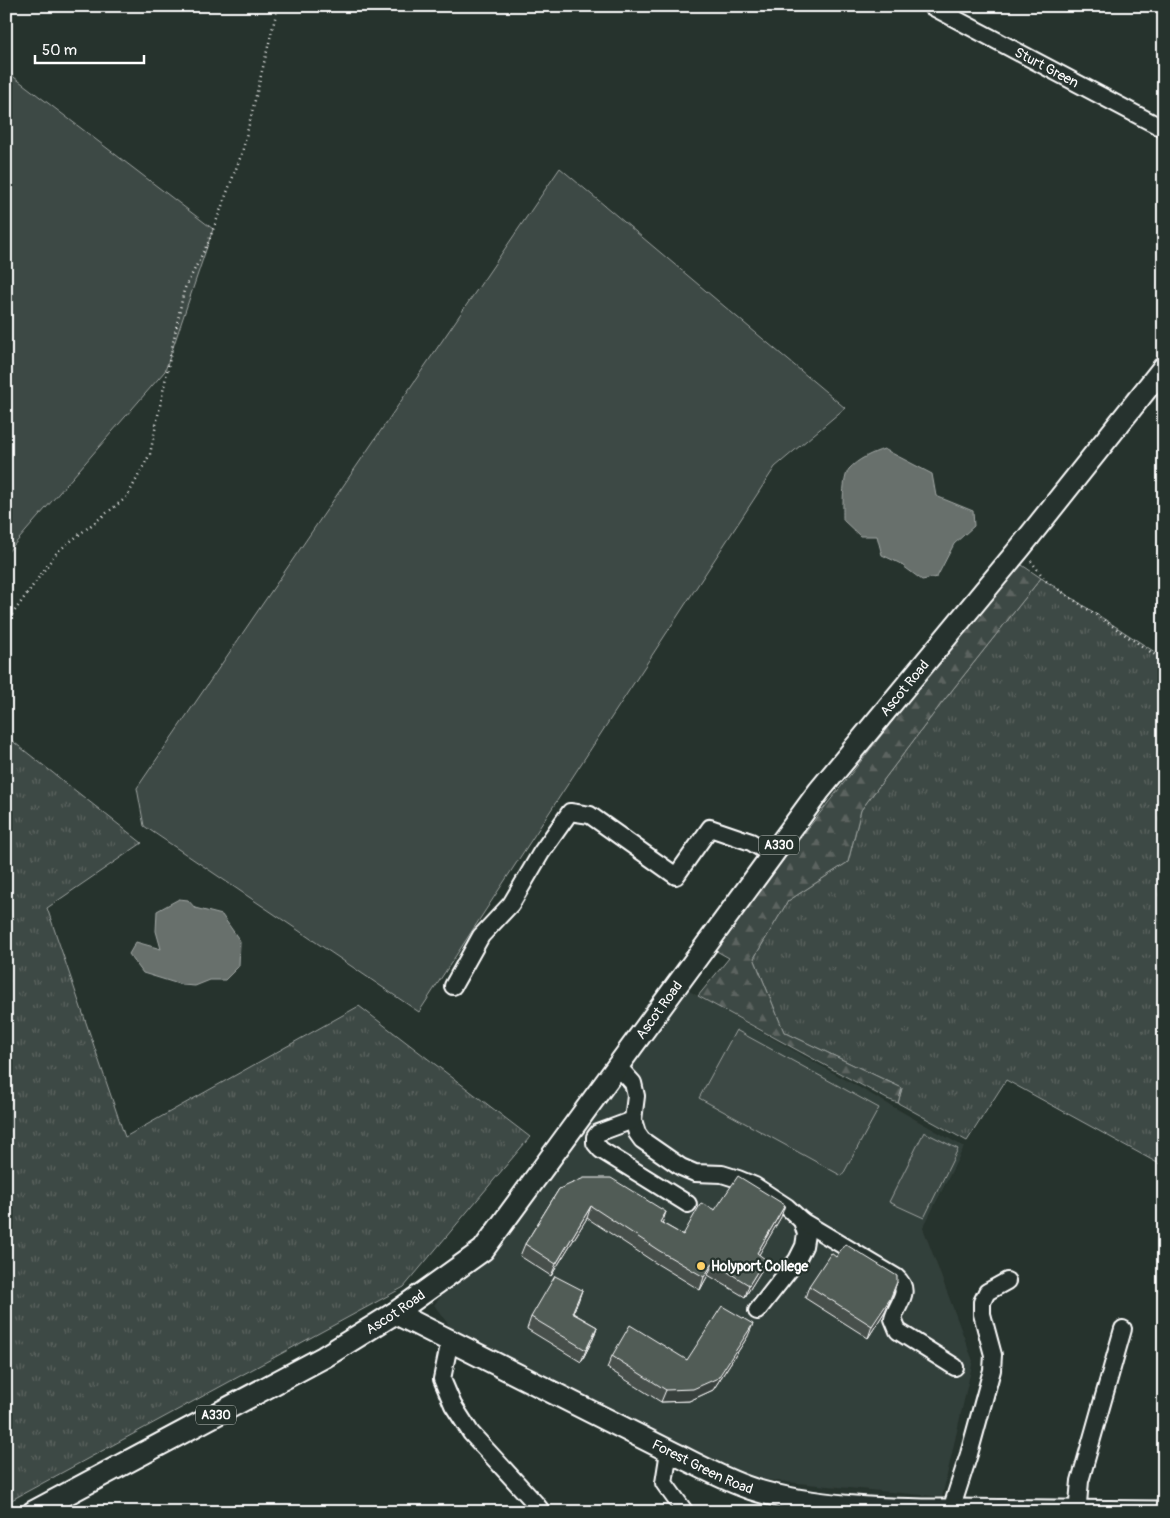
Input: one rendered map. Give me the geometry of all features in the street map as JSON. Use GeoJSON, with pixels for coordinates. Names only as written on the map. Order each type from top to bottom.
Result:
{"type":"FeatureCollection","features":[{"type":"Feature","properties":{"kind":"main road","name":"Ascot Road"},"geometry":{"type":"LineString","coordinates":[[33,1512],[324,1357],[395,1312],[484,1250],[819,791],[1020,548],[1164,367]]}},
{"type":"Feature","properties":{"kind":"main road","name":"Forest Green Road"},"geometry":{"type":"LineString","coordinates":[[395,1312],[670,1451],[752,1489],[780,1496],[831,1504],[906,1511],[1074,1510],[1160,1512]]}},
{"type":"Feature","properties":{"kind":"street","name":"Sturt Green"},"geometry":{"type":"LineString","coordinates":[[931,6],[1164,129]]}},
{"type":"Feature","properties":{"kind":"street"},"geometry":{"type":"LineString","coordinates":[[453,986],[481,936],[511,904],[540,853],[570,812],[590,815],[676,876],[710,828],[751,842],[772,854]]}},
{"type":"Feature","properties":{"kind":"street"},"geometry":{"type":"LineString","coordinates":[[617,1067],[633,1083],[636,1096],[633,1120],[637,1133],[642,1140],[681,1167],[694,1173],[722,1174],[755,1186],[787,1207],[802,1221],[896,1277],[904,1286],[904,1292],[893,1319],[898,1331],[955,1367]]}},
{"type":"Feature","properties":{"kind":"street"},"geometry":{"type":"LineString","coordinates":[[633,1120],[598,1133],[595,1143],[601,1150],[688,1204]]}},
{"type":"Feature","properties":{"kind":"street"},"geometry":{"type":"LineString","coordinates":[[757,1311],[797,1260],[804,1246],[806,1234],[802,1221]]}},
{"type":"Feature","properties":{"kind":"street"},"geometry":{"type":"LineString","coordinates":[[951,1510],[969,1454],[992,1370],[992,1355],[982,1314],[982,1302],[987,1292],[1007,1281]]}},
{"type":"Feature","properties":{"kind":"street"},"geometry":{"type":"LineString","coordinates":[[1074,1510],[1078,1503],[1080,1481],[1123,1330]]}},
{"type":"Feature","properties":{"kind":"street"},"geometry":{"type":"LineString","coordinates":[[450,1340],[442,1379],[453,1405],[471,1433],[542,1512]]}},
{"type":"Feature","properties":{"kind":"street"},"geometry":{"type":"LineString","coordinates":[[670,1451],[664,1484],[684,1512]]}},
{"type":"Feature","properties":{"kind":"path"},"geometry":{"type":"LineString","coordinates":[[6,623],[57,552],[127,497],[150,454],[184,290],[208,242],[242,153],[278,6]]}},
{"type":"Feature","properties":{"kind":"path"},"geometry":{"type":"LineString","coordinates":[[1020,548],[1046,581],[1164,660]]}},
{"type":"Feature","properties":{"kind":"shaded area"},"geometry":{"type":"Polygon","coordinates":[[[884,449],[932,474],[936,496],[973,511],[974,526],[954,544],[937,577],[922,580],[899,563],[882,555],[877,536],[860,536],[843,520],[844,486],[849,469],[865,457],[884,449]]]}},
{"type":"Feature","properties":{"kind":"shaded area"},"geometry":{"type":"Polygon","coordinates":[[[179,899],[188,900],[195,908],[222,915],[240,941],[239,966],[225,980],[210,980],[195,986],[182,985],[143,973],[129,954],[136,942],[161,949],[156,931],[157,911],[179,899]]]}},
{"type":"Feature","properties":{"kind":"shaded area","name":"Holyport College"},"geometry":{"type":"Polygon","coordinates":[[[682,987],[964,1147],[923,1228],[973,1361],[942,1497],[726,1476],[453,1331],[434,1305],[682,987]]]}},
{"type":"Feature","properties":{"kind":"green space"},"geometry":{"type":"Polygon","coordinates":[[[6,71],[213,229],[165,371],[6,554],[6,71]]]}},
{"type":"Feature","properties":{"kind":"green space"},"geometry":{"type":"Polygon","coordinates":[[[560,168],[845,408],[775,467],[419,1012],[144,826],[137,788],[560,168]]]}},
{"type":"Feature","properties":{"kind":"green space"},"geometry":{"type":"Polygon","coordinates":[[[1016,561],[1041,578],[938,708],[861,810],[848,862],[788,901],[754,958],[784,1032],[902,1088],[898,1103],[887,1099],[698,996],[729,958],[713,949],[1016,561]]]}},
{"type":"Feature","properties":{"kind":"green space"},"geometry":{"type":"Polygon","coordinates":[[[1041,578],[1164,658],[1163,1166],[1006,1080],[967,1141],[898,1103],[902,1088],[784,1032],[754,958],[788,901],[848,862],[861,810],[938,708],[1041,578]]]}},
{"type":"Feature","properties":{"kind":"green space"},"geometry":{"type":"Polygon","coordinates":[[[6,736],[142,843],[47,908],[125,1137],[359,1006],[530,1137],[404,1287],[6,1503],[6,736]]]}},
{"type":"Feature","properties":{"kind":"green space"},"geometry":{"type":"Polygon","coordinates":[[[736,1030],[879,1108],[842,1176],[699,1098],[736,1030]]]}},
{"type":"Feature","properties":{"kind":"green space"},"geometry":{"type":"Polygon","coordinates":[[[924,1132],[958,1149],[924,1218],[889,1202],[924,1132]]]}},
{"type":"Feature","properties":{"kind":"building"},"geometry":{"type":"Polygon","coordinates":[[[738,1176],[785,1205],[757,1253],[765,1259],[749,1285],[713,1263],[704,1277],[658,1250],[591,1206],[556,1264],[525,1244],[559,1189],[584,1178],[611,1178],[666,1212],[660,1222],[683,1235],[701,1203],[715,1210],[738,1176]]]}},
{"type":"Feature","properties":{"kind":"building"},"geometry":{"type":"Polygon","coordinates":[[[845,1244],[897,1276],[897,1282],[890,1299],[872,1326],[809,1286],[831,1253],[836,1257],[845,1244]]]}},
{"type":"Feature","properties":{"kind":"building"},"geometry":{"type":"Polygon","coordinates":[[[555,1276],[582,1290],[572,1313],[597,1327],[586,1350],[531,1317],[555,1276]]]}},
{"type":"Feature","properties":{"kind":"building"},"geometry":{"type":"Polygon","coordinates":[[[722,1306],[753,1324],[718,1378],[693,1389],[666,1390],[612,1356],[630,1325],[687,1360],[722,1306]]]}},
{"type":"Feature","properties":{"kind":"place","name":"Holyport College"},"geometry":{"type":"Point","coordinates":[701,1266]}}]}
